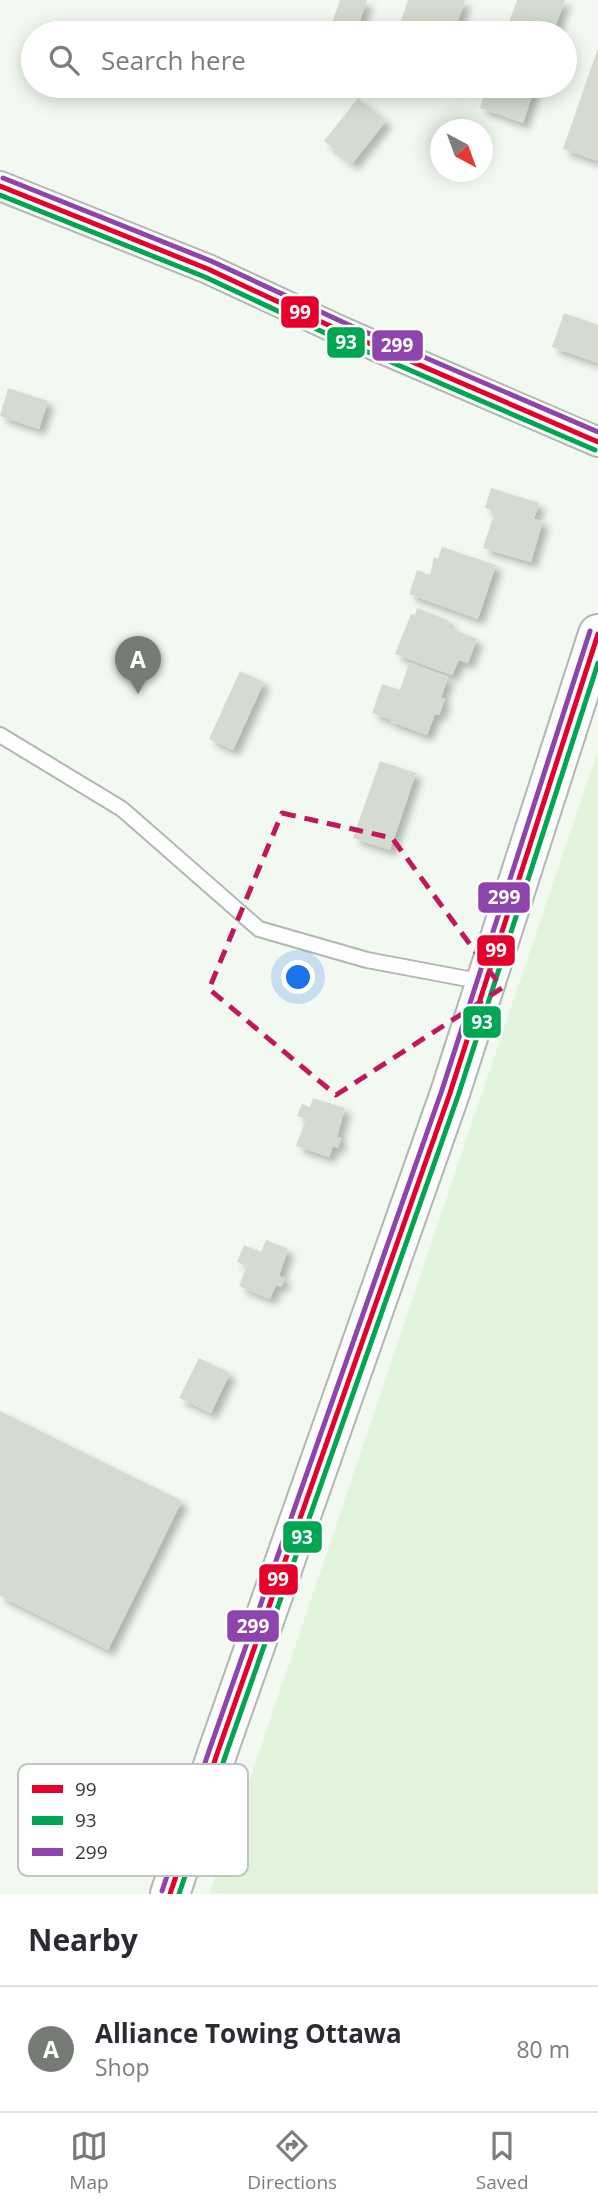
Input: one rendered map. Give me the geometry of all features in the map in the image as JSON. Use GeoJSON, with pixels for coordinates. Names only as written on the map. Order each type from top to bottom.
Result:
{"type":"FeatureCollection","features":[{"type":"Feature","properties":{"kind":"main road"},"geometry":{"type":"LineString","coordinates":[[214,1764],[450,1093],[598,634]]}},
{"type":"Feature","properties":{"kind":"main road"},"geometry":{"type":"LineString","coordinates":[[170,1894],[176,1876]]}},
{"type":"Feature","properties":{"kind":"street"},"geometry":{"type":"LineString","coordinates":[[0,186],[208,269],[343,332],[598,442]]}},
{"type":"Feature","properties":{"kind":"lane"},"geometry":{"type":"LineString","coordinates":[[0,735],[122,808],[259,929],[367,960],[485,982]]}},
{"type":"Feature","properties":{"kind":"highlighted area"},"geometry":{"type":"Polygon","coordinates":[[[282,813],[392,838],[502,988],[336,1095],[209,989],[282,813]]]}},
{"type":"Feature","properties":{"kind":"green space"},"geometry":{"type":"Polygon","coordinates":[[[598,750],[598,1894],[209,1894],[215,1876],[248,1876],[248,1784],[598,750]]]}},
{"type":"Feature","properties":{"kind":"building"},"geometry":{"type":"Polygon","coordinates":[[[340,0],[367,0],[360,21],[333,21],[340,0]]]}},
{"type":"Feature","properties":{"kind":"building"},"geometry":{"type":"Polygon","coordinates":[[[408,0],[465,0],[458,21],[401,21],[408,0]]]}},
{"type":"Feature","properties":{"kind":"building"},"geometry":{"type":"Polygon","coordinates":[[[517,0],[565,0],[557,21],[509,21],[517,0]]]}},
{"type":"Feature","properties":{"kind":"building"},"geometry":{"type":"Polygon","coordinates":[[[598,48],[598,161],[563,149],[598,48]]]}},
{"type":"Feature","properties":{"kind":"building"},"geometry":{"type":"Polygon","coordinates":[[[358,98],[386,121],[352,164],[324,141],[358,98]]]}},
{"type":"Feature","properties":{"kind":"building"},"geometry":{"type":"Polygon","coordinates":[[[483,98],[531,98],[523,123],[480,108],[483,98]]]}},
{"type":"Feature","properties":{"kind":"building"},"geometry":{"type":"Polygon","coordinates":[[[564,313],[598,325],[598,363],[552,347],[564,313]]]}},
{"type":"Feature","properties":{"kind":"building"},"geometry":{"type":"Polygon","coordinates":[[[8,388],[48,401],[39,429],[0,416],[8,388]]]}},
{"type":"Feature","properties":{"kind":"building"},"geometry":{"type":"Polygon","coordinates":[[[491,488],[539,503],[534,519],[543,521],[531,562],[483,548],[495,511],[485,508],[491,488]]]}},
{"type":"Feature","properties":{"kind":"building"},"geometry":{"type":"Polygon","coordinates":[[[442,547],[496,565],[478,619],[409,594],[417,570],[430,575],[434,557],[438,559],[442,547]]]}},
{"type":"Feature","properties":{"kind":"building"},"geometry":{"type":"Polygon","coordinates":[[[417,608],[450,621],[448,627],[477,639],[468,663],[459,660],[452,675],[395,654],[411,614],[415,615],[417,608]]]}},
{"type":"Feature","properties":{"kind":"building"},"geometry":{"type":"Polygon","coordinates":[[[409,663],[448,677],[441,698],[445,699],[439,715],[435,714],[427,735],[372,713],[382,684],[400,690],[409,663]]]}},
{"type":"Feature","properties":{"kind":"building"},"geometry":{"type":"Polygon","coordinates":[[[240,671],[264,682],[233,750],[209,739],[240,671]]]}},
{"type":"Feature","properties":{"kind":"building"},"geometry":{"type":"Polygon","coordinates":[[[380,761],[416,773],[390,850],[353,838],[380,761]]]}},
{"type":"Feature","properties":{"kind":"building"},"geometry":{"type":"Polygon","coordinates":[[[313,1098],[345,1108],[337,1137],[341,1138],[338,1148],[333,1146],[329,1157],[296,1146],[306,1119],[297,1116],[302,1104],[310,1107],[313,1098]]]}},
{"type":"Feature","properties":{"kind":"building"},"geometry":{"type":"Polygon","coordinates":[[[266,1240],[288,1249],[279,1276],[285,1278],[281,1287],[276,1285],[270,1299],[239,1286],[247,1266],[237,1262],[244,1245],[261,1252],[266,1240]]]}},
{"type":"Feature","properties":{"kind":"building"},"geometry":{"type":"Polygon","coordinates":[[[199,1358],[230,1373],[211,1413],[179,1398],[199,1358]]]}},
{"type":"Feature","properties":{"kind":"building"},"geometry":{"type":"Polygon","coordinates":[[[0,1411],[182,1501],[108,1650],[0,1596],[0,1411]]]}},
{"type":"Feature","properties":{"kind":"transit line","name":"299"},"geometry":{"type":"LineString","coordinates":[[3,178],[211,261],[347,324],[598,432]]}},
{"type":"Feature","properties":{"kind":"transit line","name":"99"},"geometry":{"type":"LineString","coordinates":[[0,186],[208,269],[343,332],[598,442]]}},
{"type":"Feature","properties":{"kind":"transit line","name":"93"},"geometry":{"type":"LineString","coordinates":[[0,195],[205,277],[340,340],[595,450]]}},
{"type":"Feature","properties":{"kind":"transit line","name":"299"},"geometry":{"type":"LineString","coordinates":[[205,1764],[442,1090],[590,631]]}},
{"type":"Feature","properties":{"kind":"transit line","name":"99"},"geometry":{"type":"LineString","coordinates":[[214,1764],[450,1093],[598,634]]}},
{"type":"Feature","properties":{"kind":"transit line","name":"93"},"geometry":{"type":"LineString","coordinates":[[223,1764],[458,1096],[598,663]]}},
{"type":"Feature","properties":{"kind":"transit line","name":"299"},"geometry":{"type":"LineString","coordinates":[[162,1891],[167,1876]]}},
{"type":"Feature","properties":{"kind":"transit line","name":"99"},"geometry":{"type":"LineString","coordinates":[[170,1894],[176,1876]]}},
{"type":"Feature","properties":{"kind":"transit line","name":"93"},"geometry":{"type":"LineString","coordinates":[[179,1894],[185,1876]]}},
{"type":"Feature","properties":{"kind":"place","name":"Alliance Towing Ottawa"},"geometry":{"type":"Point","coordinates":[138,694]}}]}
